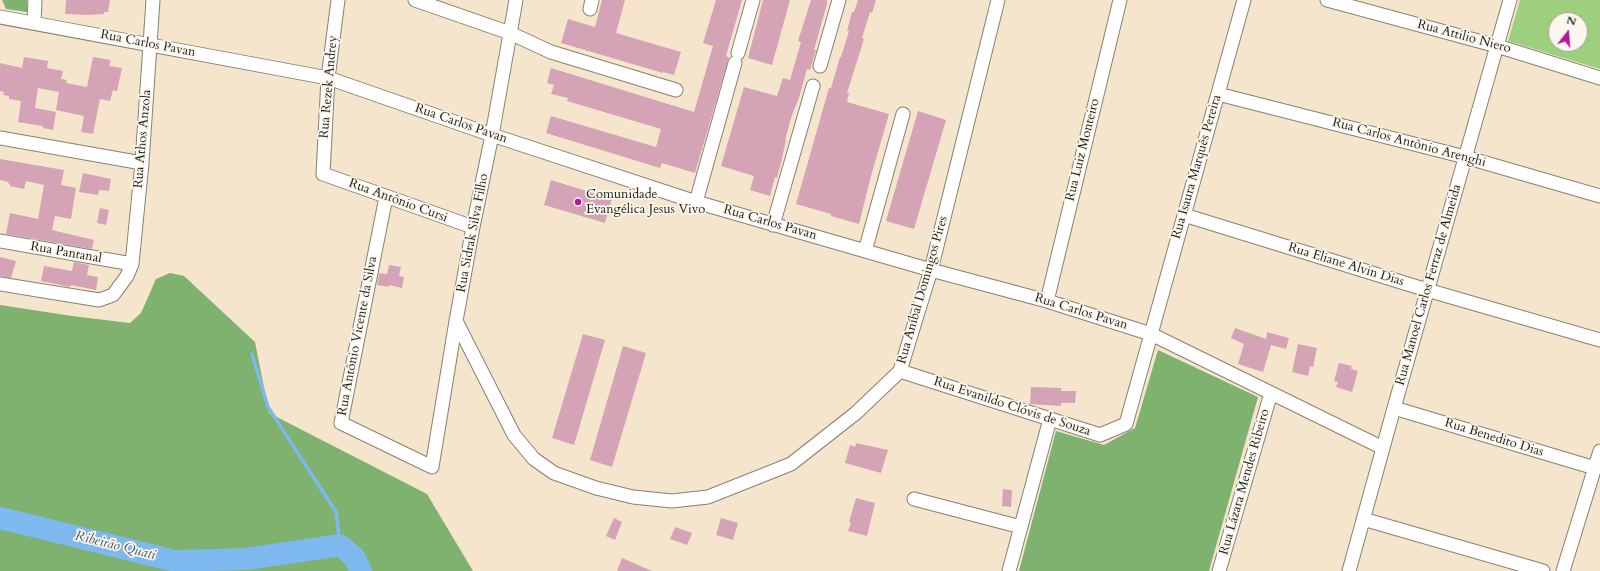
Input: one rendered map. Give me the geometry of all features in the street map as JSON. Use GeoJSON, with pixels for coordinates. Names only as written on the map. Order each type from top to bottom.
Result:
{"type":"FeatureCollection","features":[{"type":"Feature","properties":{"kind":"street"},"geometry":{"type":"LineString","coordinates":[[34,22],[35,0]]}},
{"type":"Feature","properties":{"kind":"street","name":"Rua Athos Anzola"},"geometry":{"type":"LineString","coordinates":[[0,284],[99,300],[113,295],[127,276],[132,264],[142,163],[153,0]]}},
{"type":"Feature","properties":{"kind":"street","name":"Rua Rezek Andrey"},"geometry":{"type":"LineString","coordinates":[[323,174],[328,78],[338,0]]}},
{"type":"Feature","properties":{"kind":"street"},"geometry":{"type":"LineString","coordinates":[[415,0],[510,33],[551,52],[676,90]]}},
{"type":"Feature","properties":{"kind":"street","name":"Rua Sidrak Silva Filho"},"geometry":{"type":"LineString","coordinates":[[432,467],[456,321],[492,135],[516,0]]}},
{"type":"Feature","properties":{"kind":"street"},"geometry":{"type":"LineString","coordinates":[[696,202],[753,0]]}},
{"type":"Feature","properties":{"kind":"street"},"geometry":{"type":"LineString","coordinates":[[820,66],[839,0]]}},
{"type":"Feature","properties":{"kind":"street","name":"Rua Aníbal Domingos Pires"},"geometry":{"type":"LineString","coordinates":[[456,321],[514,435],[534,459],[554,473],[596,488],[633,497],[672,502],[708,497],[791,464],[856,413],[900,371],[931,270],[998,0]]}},
{"type":"Feature","properties":{"kind":"street","name":"Rua Luiz Monteiro"},"geometry":{"type":"LineString","coordinates":[[1047,301],[1120,0]]}},
{"type":"Feature","properties":{"kind":"street","name":"Rua Isaura Marquês Pereira"},"geometry":{"type":"LineString","coordinates":[[1151,334],[1244,0]]}},
{"type":"Feature","properties":{"kind":"street","name":"Rua Attilio Niero"},"geometry":{"type":"LineString","coordinates":[[1327,0],[1497,46],[1600,78]]}},
{"type":"Feature","properties":{"kind":"street","name":"Rua Manoel Carlos Ferraz de Almeida"},"geometry":{"type":"LineString","coordinates":[[1349,571],[1382,448],[1510,0]]}},
{"type":"Feature","properties":{"kind":"street","name":"Rua Carlos Pavan"},"geometry":{"type":"LineString","coordinates":[[0,17],[34,22],[328,78],[492,135],[696,202],[931,270],[1047,301],[1151,334],[1382,448]]}},
{"type":"Feature","properties":{"kind":"street"},"geometry":{"type":"LineString","coordinates":[[773,225],[813,86]]}},
{"type":"Feature","properties":{"kind":"street","name":"Rua Carlos Antônio Arenghi"},"geometry":{"type":"LineString","coordinates":[[1218,94],[1465,157],[1600,196]]}},
{"type":"Feature","properties":{"kind":"street"},"geometry":{"type":"LineString","coordinates":[[865,250],[903,114]]}},
{"type":"Feature","properties":{"kind":"street"},"geometry":{"type":"LineString","coordinates":[[0,138],[142,163]]}},
{"type":"Feature","properties":{"kind":"street","name":"Rua Antônio Cursi"},"geometry":{"type":"LineString","coordinates":[[323,174],[473,227]]}},
{"type":"Feature","properties":{"kind":"street","name":"Rua Antônio Vicente da Silva"},"geometry":{"type":"LineString","coordinates":[[386,197],[341,423],[432,467]]}},
{"type":"Feature","properties":{"kind":"street","name":"Rua Eliane Alvin Dias"},"geometry":{"type":"LineString","coordinates":[[1184,214],[1427,290],[1600,340]]}},
{"type":"Feature","properties":{"kind":"street","name":"Rua Pantanal"},"geometry":{"type":"LineString","coordinates":[[0,242],[132,264]]}},
{"type":"Feature","properties":{"kind":"street","name":"Rua Evanildo Clóvis de Souza"},"geometry":{"type":"LineString","coordinates":[[900,371],[1100,435],[1126,424],[1151,334]]}},
{"type":"Feature","properties":{"kind":"street","name":"Rua Lázara Mendes Ribeiro"},"geometry":{"type":"LineString","coordinates":[[1219,571],[1271,393]]}},
{"type":"Feature","properties":{"kind":"street","name":"Rua Benedito Dias"},"geometry":{"type":"LineString","coordinates":[[1394,408],[1595,468]]}},
{"type":"Feature","properties":{"kind":"street"},"geometry":{"type":"LineString","coordinates":[[1009,571],[1050,419]]}},
{"type":"Feature","properties":{"kind":"street"},"geometry":{"type":"LineString","coordinates":[[1563,571],[1600,451]]}},
{"type":"Feature","properties":{"kind":"street"},"geometry":{"type":"LineString","coordinates":[[914,499],[1021,527]]}},
{"type":"Feature","properties":{"kind":"street"},"geometry":{"type":"LineString","coordinates":[[1363,518],[1543,571]]}},
{"type":"Feature","properties":{"kind":"green space"},"geometry":{"type":"Polygon","coordinates":[[[2,0],[27,0],[27,12],[6,9],[2,0]]]}},
{"type":"Feature","properties":{"kind":"green space"},"geometry":{"type":"Polygon","coordinates":[[[1520,0],[1600,0],[1600,69],[1508,41],[1520,0]]]}},
{"type":"Feature","properties":{"kind":"green space"},"geometry":{"type":"Polygon","coordinates":[[[170,273],[184,276],[255,342],[269,413],[427,494],[473,571],[0,571],[0,305],[130,323],[141,313],[156,279],[170,273]]]}},
{"type":"Feature","properties":{"kind":"green space"},"geometry":{"type":"Polygon","coordinates":[[[1158,350],[1258,397],[1209,571],[1019,571],[1056,431],[1104,445],[1135,428],[1158,350]]]}},
{"type":"Feature","properties":{"kind":"building"},"geometry":{"type":"Polygon","coordinates":[[[66,0],[110,0],[108,12],[104,12],[104,14],[86,15],[65,14],[66,0]]]}},
{"type":"Feature","properties":{"kind":"building"},"geometry":{"type":"Polygon","coordinates":[[[602,0],[625,0],[616,33],[681,52],[674,75],[561,43],[568,19],[595,27],[602,0]]]}},
{"type":"Feature","properties":{"kind":"building"},"geometry":{"type":"Polygon","coordinates":[[[716,0],[742,0],[726,56],[729,57],[695,173],[662,163],[660,168],[546,133],[551,116],[656,147],[661,129],[567,101],[568,98],[551,94],[554,85],[547,83],[551,68],[694,112],[713,46],[703,43],[716,0]]]}},
{"type":"Feature","properties":{"kind":"building"},"geometry":{"type":"Polygon","coordinates":[[[763,0],[790,0],[772,65],[748,58],[763,0]]]}},
{"type":"Feature","properties":{"kind":"building"},"geometry":{"type":"Polygon","coordinates":[[[811,0],[827,0],[827,4],[814,50],[816,50],[810,70],[807,69],[799,98],[792,115],[777,178],[775,177],[770,196],[750,190],[754,176],[721,166],[744,87],[777,96],[783,78],[790,80],[801,42],[798,41],[811,0]]]}},
{"type":"Feature","properties":{"kind":"building"},"geometry":{"type":"Polygon","coordinates":[[[858,0],[876,0],[872,13],[870,12],[862,38],[864,39],[847,93],[849,93],[847,102],[889,114],[859,224],[796,204],[829,88],[831,88],[849,31],[847,31],[852,12],[854,12],[858,0]]]}},
{"type":"Feature","properties":{"kind":"building"},"geometry":{"type":"Polygon","coordinates":[[[24,57],[48,61],[47,68],[63,71],[61,79],[67,80],[66,83],[87,87],[93,57],[111,60],[109,66],[122,68],[117,91],[113,90],[110,101],[100,99],[93,134],[81,132],[84,116],[56,110],[59,92],[38,88],[35,108],[56,112],[53,130],[43,128],[43,126],[18,122],[21,101],[9,99],[9,96],[3,95],[4,92],[0,91],[0,63],[22,68],[24,57]]]}},
{"type":"Feature","properties":{"kind":"building"},"geometry":{"type":"Polygon","coordinates":[[[918,111],[946,120],[914,229],[886,221],[918,111]]]}},
{"type":"Feature","properties":{"kind":"building"},"geometry":{"type":"Polygon","coordinates":[[[0,159],[64,170],[61,185],[76,188],[71,219],[55,216],[52,230],[94,240],[92,249],[6,234],[10,213],[38,219],[44,185],[26,181],[24,189],[10,186],[8,182],[0,180],[0,159]]]}},
{"type":"Feature","properties":{"kind":"building"},"geometry":{"type":"Polygon","coordinates":[[[83,173],[111,179],[109,191],[99,190],[98,195],[79,192],[83,173]]]}},
{"type":"Feature","properties":{"kind":"building","name":"Comunidade Evangélica Jesus Vivo"},"geometry":{"type":"Polygon","coordinates":[[[551,180],[612,199],[605,223],[544,205],[551,180]]]}},
{"type":"Feature","properties":{"kind":"building"},"geometry":{"type":"Polygon","coordinates":[[[100,208],[109,210],[106,225],[97,223],[100,208]]]}},
{"type":"Feature","properties":{"kind":"building"},"geometry":{"type":"Polygon","coordinates":[[[0,257],[16,261],[11,278],[0,276],[0,257]]]}},
{"type":"Feature","properties":{"kind":"building"},"geometry":{"type":"Polygon","coordinates":[[[74,262],[89,265],[87,275],[98,277],[96,290],[71,285],[70,287],[41,281],[44,266],[72,271],[74,262]]]}},
{"type":"Feature","properties":{"kind":"building"},"geometry":{"type":"Polygon","coordinates":[[[389,265],[401,267],[399,276],[404,277],[402,288],[389,285],[389,287],[377,285],[379,273],[387,274],[389,265]]]}},
{"type":"Feature","properties":{"kind":"building"},"geometry":{"type":"Polygon","coordinates":[[[1235,328],[1266,339],[1267,332],[1289,338],[1286,349],[1271,345],[1263,372],[1238,364],[1244,344],[1231,338],[1235,328]]]}},
{"type":"Feature","properties":{"kind":"building"},"geometry":{"type":"Polygon","coordinates":[[[583,334],[605,340],[574,445],[552,438],[583,334]]]}},
{"type":"Feature","properties":{"kind":"building"},"geometry":{"type":"Polygon","coordinates":[[[1298,344],[1317,348],[1313,367],[1310,366],[1308,376],[1292,372],[1298,344]]]}},
{"type":"Feature","properties":{"kind":"building"},"geometry":{"type":"Polygon","coordinates":[[[623,346],[646,353],[612,467],[590,460],[623,346]]]}},
{"type":"Feature","properties":{"kind":"building"},"geometry":{"type":"Polygon","coordinates":[[[1339,363],[1352,366],[1351,369],[1358,371],[1352,392],[1336,387],[1338,382],[1334,381],[1339,363]]]}},
{"type":"Feature","properties":{"kind":"building"},"geometry":{"type":"Polygon","coordinates":[[[1031,387],[1061,388],[1061,391],[1076,391],[1075,403],[1061,403],[1061,406],[1030,404],[1031,387]]]}},
{"type":"Feature","properties":{"kind":"building"},"geometry":{"type":"Polygon","coordinates":[[[856,443],[888,450],[881,473],[845,463],[850,445],[855,447],[856,443]]]}},
{"type":"Feature","properties":{"kind":"building"},"geometry":{"type":"Polygon","coordinates":[[[1003,489],[1012,490],[1011,507],[1002,506],[1003,489]]]}},
{"type":"Feature","properties":{"kind":"building"},"geometry":{"type":"Polygon","coordinates":[[[856,498],[875,503],[867,536],[848,531],[856,498]]]}},
{"type":"Feature","properties":{"kind":"building"},"geometry":{"type":"Polygon","coordinates":[[[614,518],[622,522],[615,540],[606,536],[614,518]]]}},
{"type":"Feature","properties":{"kind":"building"},"geometry":{"type":"Polygon","coordinates":[[[721,518],[738,523],[733,540],[716,535],[721,518]]]}},
{"type":"Feature","properties":{"kind":"building"},"geometry":{"type":"Polygon","coordinates":[[[675,527],[692,533],[687,545],[670,539],[675,527]]]}},
{"type":"Feature","properties":{"kind":"building"},"geometry":{"type":"Polygon","coordinates":[[[622,558],[652,571],[617,571],[622,558]]]}},
{"type":"Feature","properties":{"kind":"waterway"},"geometry":{"type":"LineString","coordinates":[[252,354],[268,407],[336,512],[340,545]]}},
{"type":"Feature","properties":{"kind":"waterway","name":"Ribeirão Quati"},"geometry":{"type":"LineString","coordinates":[[0,518],[175,561],[247,559],[340,545],[354,557],[361,571]]}},
{"type":"Feature","properties":{"kind":"place","name":"Comunidade Evangélica Jesus Vivo"},"geometry":{"type":"Point","coordinates":[578,202]}}]}
